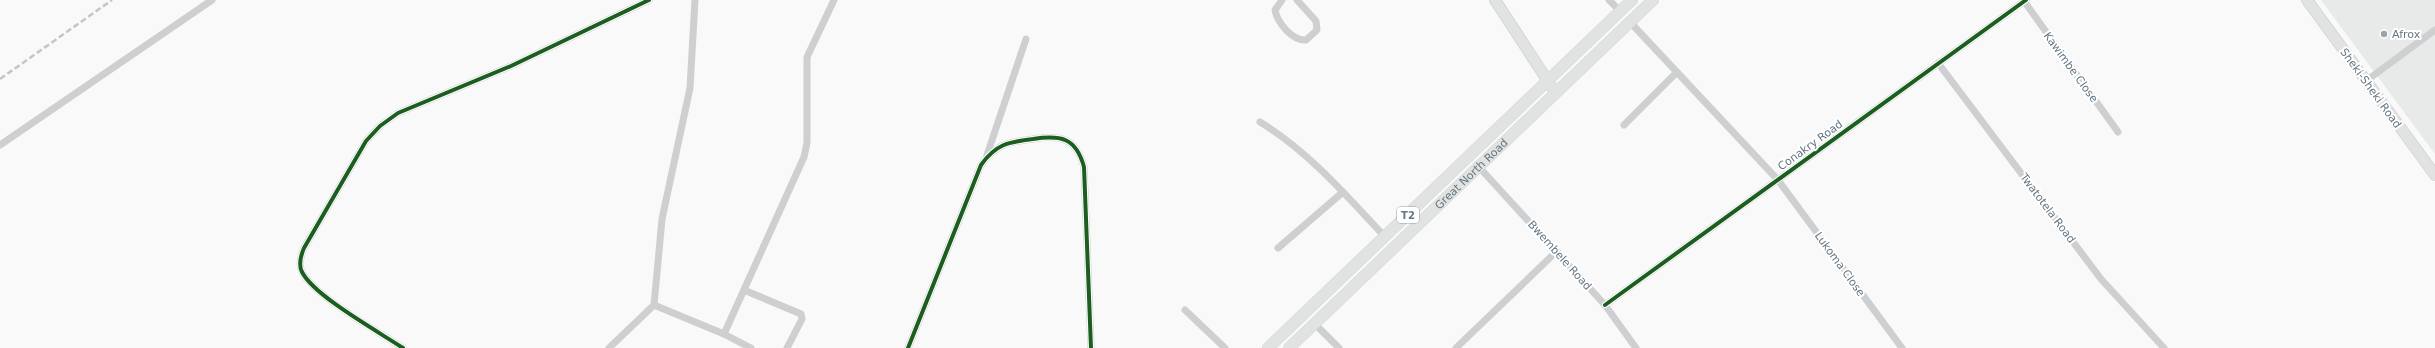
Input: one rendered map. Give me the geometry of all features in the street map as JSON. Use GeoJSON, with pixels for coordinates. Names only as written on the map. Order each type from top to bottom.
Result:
{"type":"FeatureCollection","features":[{"type":"Feature","properties":{"kind":"main road","name":"Great North Road"},"geometry":{"type":"LineString","coordinates":[[1268,348],[1546,80],[1632,0]]}},
{"type":"Feature","properties":{"kind":"main road","name":"Great North Road"},"geometry":{"type":"LineString","coordinates":[[1289,348],[1479,167],[1555,92],[1653,0]]}},
{"type":"Feature","properties":{"kind":"street"},"geometry":{"type":"LineString","coordinates":[[0,145],[212,0]]}},
{"type":"Feature","properties":{"kind":"street"},"geometry":{"type":"LineString","coordinates":[[403,348],[319,292],[301,271],[300,258],[304,248],[366,141],[380,126],[398,113],[510,66],[649,0]]}},
{"type":"Feature","properties":{"kind":"street"},"geometry":{"type":"LineString","coordinates":[[609,348],[654,305],[662,219],[690,88],[695,0]]}},
{"type":"Feature","properties":{"kind":"street"},"geometry":{"type":"LineString","coordinates":[[724,334],[804,157],[807,143],[807,57],[834,0]]}},
{"type":"Feature","properties":{"kind":"street"},"geometry":{"type":"LineString","coordinates":[[1282,0],[1274,10],[1276,18],[1295,38],[1306,40],[1317,30],[1318,25],[1297,0]]}},
{"type":"Feature","properties":{"kind":"street"},"geometry":{"type":"LineString","coordinates":[[1495,0],[1555,92]]}},
{"type":"Feature","properties":{"kind":"street"},"geometry":{"type":"LineString","coordinates":[[1609,0],[1620,11]]}},
{"type":"Feature","properties":{"kind":"street","name":"Sheki-Sheki Road"},"geometry":{"type":"LineString","coordinates":[[2307,0],[2435,175]]}},
{"type":"Feature","properties":{"kind":"street","name":"Conakry Road"},"geometry":{"type":"LineString","coordinates":[[1605,305],[2025,1]]}},
{"type":"Feature","properties":{"kind":"street","name":"Kawimbe Close"},"geometry":{"type":"LineString","coordinates":[[2025,1],[2118,132]]}},
{"type":"Feature","properties":{"kind":"street","name":"Lukoma Close"},"geometry":{"type":"LineString","coordinates":[[1630,22],[1778,180],[1902,348]]}},
{"type":"Feature","properties":{"kind":"street"},"geometry":{"type":"LineString","coordinates":[[2366,81],[2435,30]]}},
{"type":"Feature","properties":{"kind":"street"},"geometry":{"type":"LineString","coordinates":[[908,348],[981,165],[987,155],[1026,39]]}},
{"type":"Feature","properties":{"kind":"street","name":"Twatotela Road"},"geometry":{"type":"LineString","coordinates":[[1938,63],[2101,279],[2164,348]]}},
{"type":"Feature","properties":{"kind":"street"},"geometry":{"type":"LineString","coordinates":[[1624,125],[1677,72]]}},
{"type":"Feature","properties":{"kind":"street"},"geometry":{"type":"LineString","coordinates":[[1260,122],[1295,147],[1343,192],[1385,236]]}},
{"type":"Feature","properties":{"kind":"street"},"geometry":{"type":"LineString","coordinates":[[987,155],[1000,145],[1007,143],[1055,136],[1073,145],[1081,155],[1084,167],[1091,348]]}},
{"type":"Feature","properties":{"kind":"street","name":"Bwembele Road"},"geometry":{"type":"LineString","coordinates":[[1479,167],[1605,305],[1636,348]]}},
{"type":"Feature","properties":{"kind":"street"},"geometry":{"type":"LineString","coordinates":[[1278,248],[1343,192]]}},
{"type":"Feature","properties":{"kind":"street"},"geometry":{"type":"LineString","coordinates":[[1456,348],[1557,251]]}},
{"type":"Feature","properties":{"kind":"street"},"geometry":{"type":"LineString","coordinates":[[744,290],[801,314],[802,319],[787,348]]}},
{"type":"Feature","properties":{"kind":"street"},"geometry":{"type":"LineString","coordinates":[[654,305],[724,334],[751,348]]}},
{"type":"Feature","properties":{"kind":"street"},"geometry":{"type":"LineString","coordinates":[[1185,310],[1225,348]]}},
{"type":"Feature","properties":{"kind":"street"},"geometry":{"type":"LineString","coordinates":[[1314,323],[1339,348]]}},
{"type":"Feature","properties":{"kind":"shaded area"},"geometry":{"type":"Polygon","coordinates":[[[2321,0],[2435,0],[2435,154],[2321,0]]]}},
{"type":"Feature","properties":{"kind":"railway"},"geometry":{"type":"LineString","coordinates":[[0,79],[112,0]]}},
{"type":"Feature","properties":{"kind":"cycle path"},"geometry":{"type":"LineString","coordinates":[[403,348],[348,313],[319,292],[309,282],[300,266],[304,248],[366,141],[380,126],[398,113],[511,66],[649,0]]}},
{"type":"Feature","properties":{"kind":"cycle path"},"geometry":{"type":"LineString","coordinates":[[1605,305],[2026,0]]}},
{"type":"Feature","properties":{"kind":"cycle path"},"geometry":{"type":"LineString","coordinates":[[908,348],[981,165],[992,152],[1003,145],[1016,141],[1051,137],[1066,140],[1071,144],[1081,157],[1084,167],[1091,348]]}},
{"type":"Feature","properties":{"kind":"place","name":"Afrox"},"geometry":{"type":"Point","coordinates":[2384,34]}}]}
